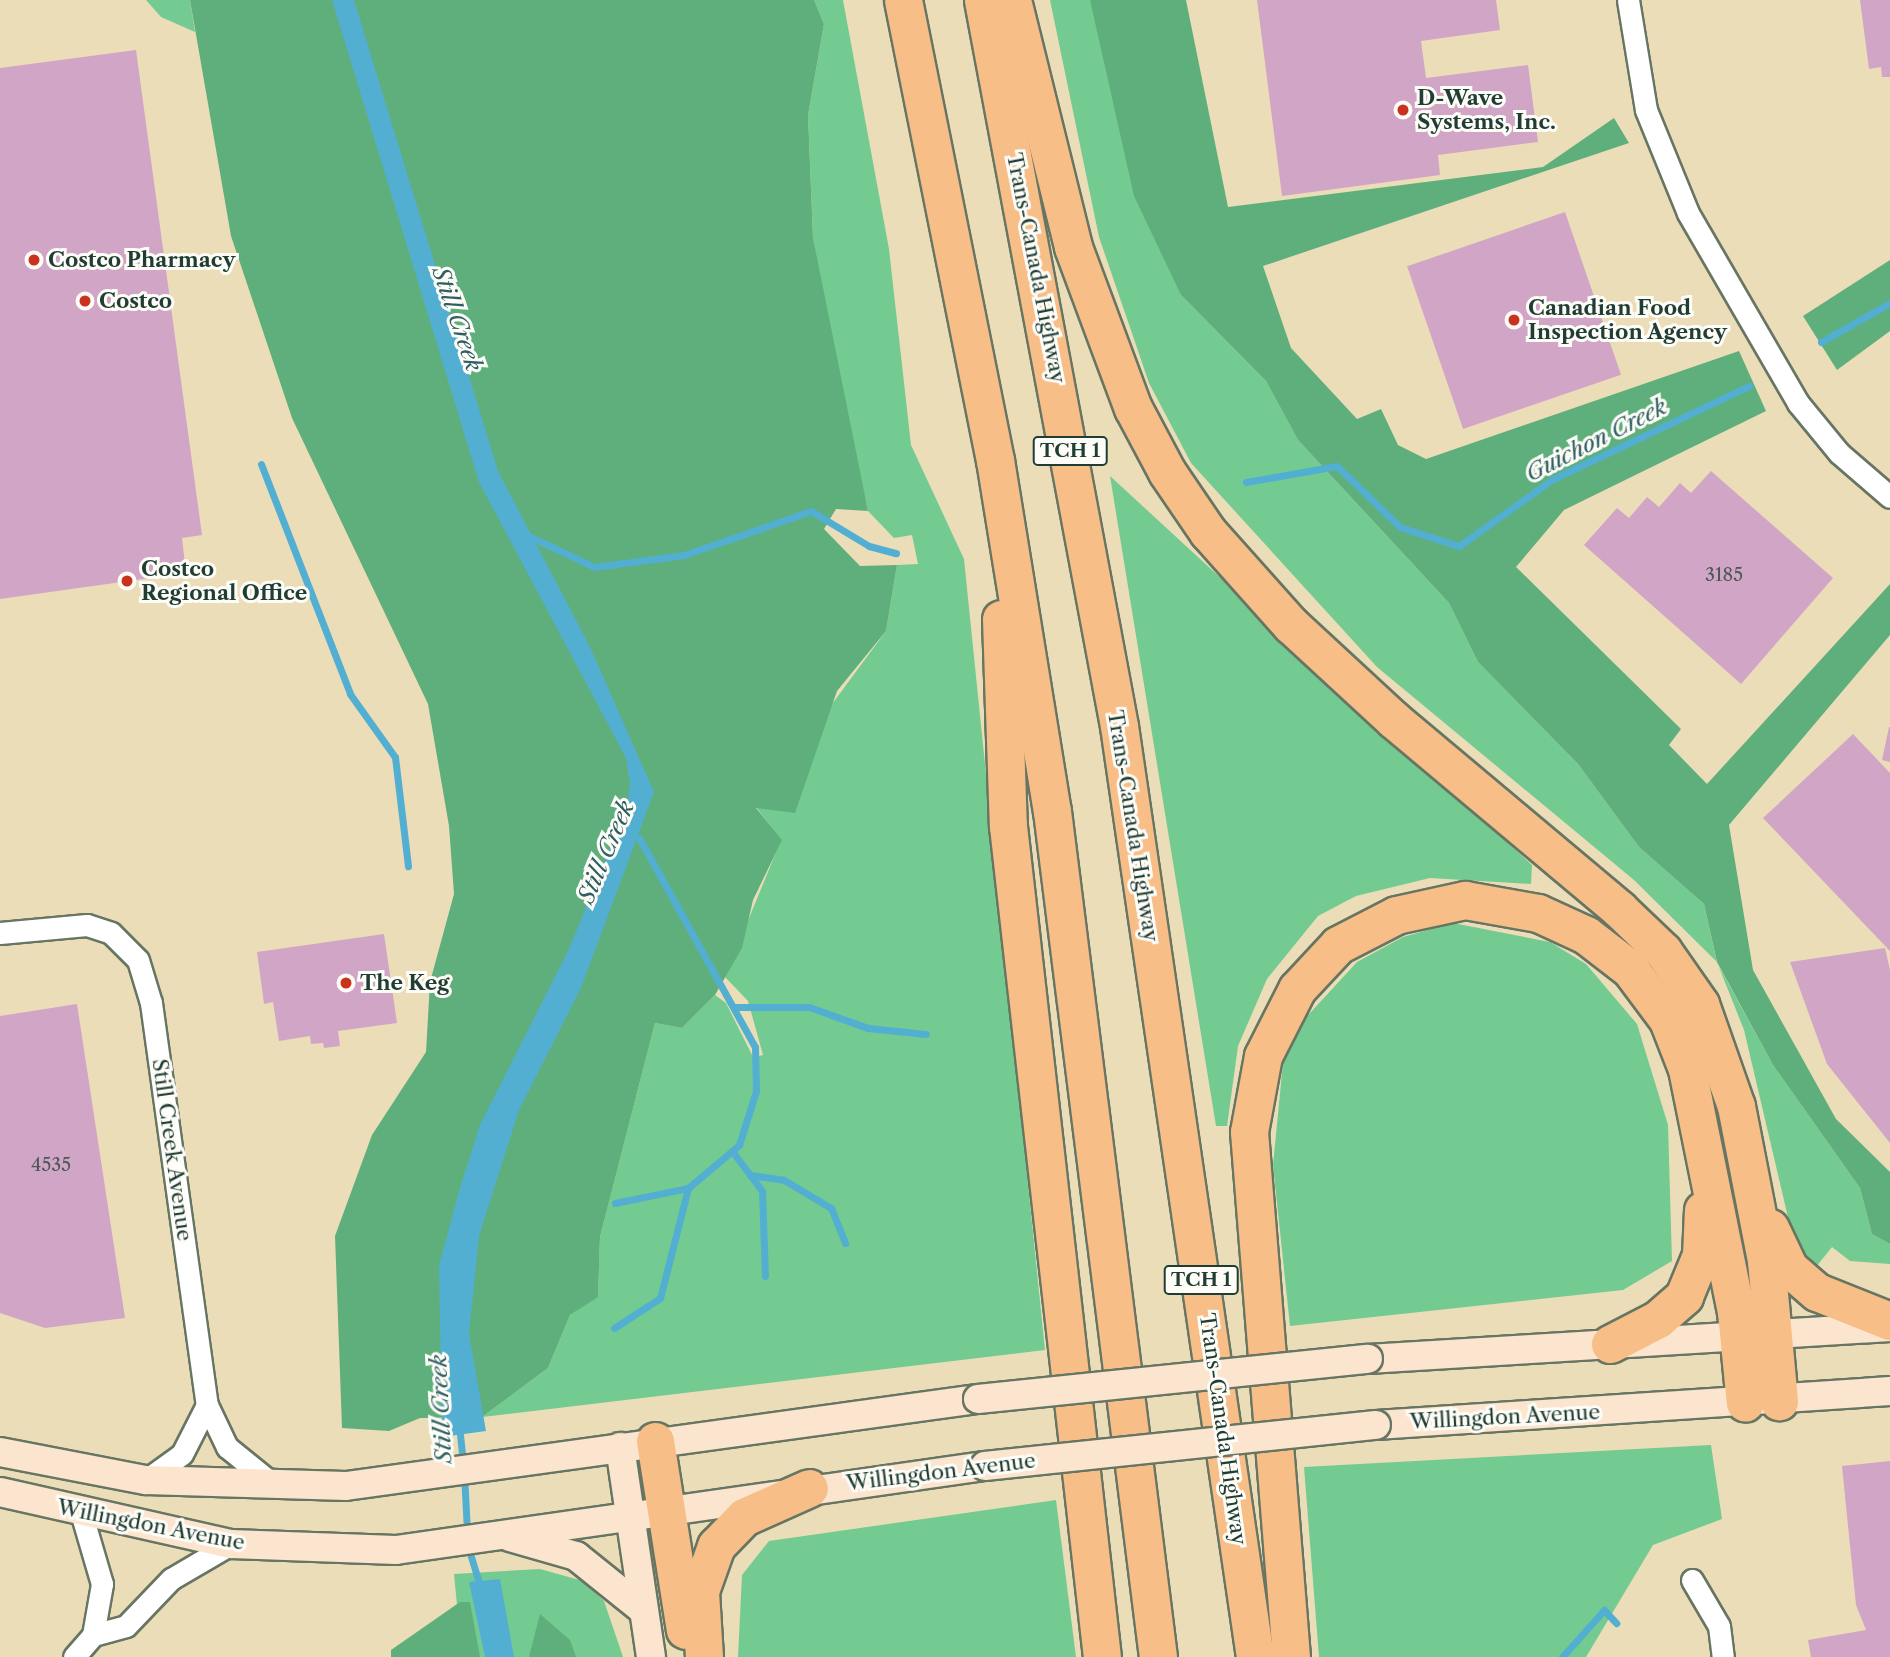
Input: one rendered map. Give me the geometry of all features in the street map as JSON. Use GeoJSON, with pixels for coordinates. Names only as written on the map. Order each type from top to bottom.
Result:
{"type":"FeatureCollection","features":[{"type":"Feature","properties":{"kind":"highway"},"geometry":{"type":"LineString","coordinates":[[903,0],[995,460],[1052,811],[1158,1657]]}},
{"type":"Feature","properties":{"kind":"highway","name":"Trans-Canada Highway"},"geometry":{"type":"LineString","coordinates":[[983,0],[1119,726],[1255,1657]]}},
{"type":"Feature","properties":{"kind":"highway"},"geometry":{"type":"LineString","coordinates":[[1012,0],[1073,247],[1133,408],[1167,472],[1208,532],[1291,625],[1663,951],[1700,1004],[1724,1060],[1748,1167],[1789,1268],[1831,1301],[1890,1324]]}},
{"type":"Feature","properties":{"kind":"highway"},"geometry":{"type":"LineString","coordinates":[[995,460],[1008,826],[1102,1657]]}},
{"type":"Feature","properties":{"kind":"highway"},"geometry":{"type":"LineString","coordinates":[[1291,1657],[1249,1132],[1263,1056],[1297,989],[1338,945],[1396,915],[1465,900],[1538,913],[1586,934],[1630,969],[1668,1020],[1686,1069],[1705,1160],[1756,1336]]}},
{"type":"Feature","properties":{"kind":"highway"},"geometry":{"type":"LineString","coordinates":[[1610,1344],[1658,1319],[1695,1278],[1705,1160]]}},
{"type":"Feature","properties":{"kind":"highway"},"geometry":{"type":"LineString","coordinates":[[1748,1167],[1762,1402]]}},
{"type":"Feature","properties":{"kind":"highway"},"geometry":{"type":"LineString","coordinates":[[637,1444],[667,1508],[690,1657]]}},
{"type":"Feature","properties":{"kind":"highway"},"geometry":{"type":"LineString","coordinates":[[704,1657],[700,1591],[716,1546],[744,1517],[809,1488]]}},
{"type":"Feature","properties":{"kind":"main road","name":"Willingdon Avenue"},"geometry":{"type":"LineString","coordinates":[[0,1452],[146,1480],[279,1488],[442,1473],[978,1399],[1368,1359],[1756,1336],[1890,1324]]}},
{"type":"Feature","properties":{"kind":"main road","name":"Willingdon Avenue"},"geometry":{"type":"LineString","coordinates":[[0,1492],[231,1544],[341,1550],[452,1544],[627,1513],[809,1488],[985,1466],[1377,1425],[1762,1402],[1890,1391]]}},
{"type":"Feature","properties":{"kind":"main road"},"geometry":{"type":"LineString","coordinates":[[637,1444],[627,1513],[651,1657]]}},
{"type":"Feature","properties":{"kind":"main road"},"geometry":{"type":"LineString","coordinates":[[505,1535],[576,1556],[642,1609]]}},
{"type":"Feature","properties":{"kind":"street"},"geometry":{"type":"LineString","coordinates":[[1628,0],[1646,110],[1688,213],[1798,403],[1839,453],[1890,497]]}},
{"type":"Feature","properties":{"kind":"street","name":"Still Creek Avenue"},"geometry":{"type":"LineString","coordinates":[[0,933],[87,925],[125,945],[147,985],[207,1405],[227,1447],[279,1488]]}},
{"type":"Feature","properties":{"kind":"street"},"geometry":{"type":"LineString","coordinates":[[146,1480],[182,1454],[207,1405]]}},
{"type":"Feature","properties":{"kind":"street"},"geometry":{"type":"LineString","coordinates":[[74,1657],[93,1634],[102,1584],[81,1512]]}},
{"type":"Feature","properties":{"kind":"street"},"geometry":{"type":"LineString","coordinates":[[93,1634],[126,1626],[171,1579],[231,1544]]}},
{"type":"Feature","properties":{"kind":"street"},"geometry":{"type":"LineString","coordinates":[[1692,1580],[1719,1626],[1723,1657]]}},
{"type":"Feature","properties":{"kind":"green space"},"geometry":{"type":"Polygon","coordinates":[[[146,0],[190,0],[195,32],[161,17],[146,0]]]}},
{"type":"Feature","properties":{"kind":"green space"},"geometry":{"type":"Polygon","coordinates":[[[190,0],[814,0],[824,24],[808,115],[813,238],[868,511],[836,509],[824,529],[860,566],[897,565],[886,631],[837,691],[795,813],[756,808],[782,840],[753,900],[742,948],[715,995],[682,1028],[655,1023],[600,1237],[598,1297],[570,1315],[548,1368],[482,1417],[420,1418],[389,1431],[342,1428],[335,1236],[372,1135],[426,1052],[430,982],[454,894],[449,826],[428,704],[292,418],[231,236],[190,0]]]}},
{"type":"Feature","properties":{"kind":"green space"},"geometry":{"type":"Polygon","coordinates":[[[814,0],[843,0],[889,249],[911,445],[964,559],[1045,1350],[482,1417],[548,1368],[570,1315],[598,1295],[600,1237],[655,1023],[682,1028],[715,995],[726,1003],[753,1057],[763,1055],[748,1001],[725,977],[781,840],[756,807],[886,631],[897,565],[918,564],[912,535],[894,538],[868,511],[830,345],[813,238],[808,115],[824,24],[814,0]]]}},
{"type":"Feature","properties":{"kind":"green space"},"geometry":{"type":"Polygon","coordinates":[[[1050,0],[1090,0],[1181,295],[1266,381],[1298,440],[1449,603],[1478,662],[1578,764],[1639,847],[1704,904],[1717,962],[1634,880],[1377,667],[1191,463],[1149,383],[1099,237],[1050,0]]]}},
{"type":"Feature","properties":{"kind":"green space"},"geometry":{"type":"Polygon","coordinates":[[[1090,0],[1186,0],[1228,207],[1543,167],[1614,118],[1629,143],[1263,266],[1291,348],[1357,419],[1381,409],[1398,445],[1426,459],[1739,351],[1766,411],[1564,510],[1516,567],[1681,729],[1669,745],[1707,784],[1890,584],[1890,635],[1729,825],[1753,970],[1836,1119],[1890,1172],[1890,1244],[1872,1234],[1860,1188],[1773,1065],[1717,962],[1704,904],[1639,847],[1578,764],[1478,662],[1449,603],[1298,440],[1266,381],[1181,295],[1134,196],[1090,0]]]}},
{"type":"Feature","properties":{"kind":"green space"},"geometry":{"type":"Polygon","coordinates":[[[1890,260],[1890,331],[1837,370],[1803,316],[1890,260]]]}},
{"type":"Feature","properties":{"kind":"green space"},"geometry":{"type":"Polygon","coordinates":[[[1110,476],[1532,865],[1531,884],[1430,878],[1356,896],[1318,916],[1267,979],[1238,1046],[1227,1126],[1216,1126],[1110,476]]]}},
{"type":"Feature","properties":{"kind":"green space"},"geometry":{"type":"Polygon","coordinates":[[[1453,923],[1550,942],[1586,964],[1637,1024],[1668,1125],[1672,1261],[1623,1290],[1290,1326],[1273,1165],[1283,1063],[1299,1025],[1357,962],[1403,937],[1453,923]]]}},
{"type":"Feature","properties":{"kind":"green space"},"geometry":{"type":"Polygon","coordinates":[[[1718,966],[1773,1065],[1860,1188],[1872,1234],[1890,1244],[1890,1264],[1850,1261],[1832,1247],[1816,1267],[1795,1247],[1744,1030],[1718,966]]]}},
{"type":"Feature","properties":{"kind":"green space"},"geometry":{"type":"Polygon","coordinates":[[[1711,1445],[1722,1519],[1653,1545],[1586,1657],[1319,1657],[1304,1467],[1711,1445]]]}},
{"type":"Feature","properties":{"kind":"green space"},"geometry":{"type":"Polygon","coordinates":[[[1056,1500],[1076,1657],[738,1657],[742,1575],[769,1541],[1056,1500]]]}},
{"type":"Feature","properties":{"kind":"green space"},"geometry":{"type":"Polygon","coordinates":[[[540,1569],[583,1581],[604,1601],[623,1657],[462,1657],[454,1574],[540,1569]]]}},
{"type":"Feature","properties":{"kind":"green space"},"geometry":{"type":"Polygon","coordinates":[[[460,1602],[470,1602],[480,1657],[391,1657],[391,1650],[460,1602]]]}},
{"type":"Feature","properties":{"kind":"green space"},"geometry":{"type":"Polygon","coordinates":[[[540,1614],[570,1640],[576,1657],[529,1657],[540,1614]]]}},
{"type":"Feature","properties":{"kind":"water"},"geometry":{"type":"Polygon","coordinates":[[[332,0],[354,0],[498,471],[590,647],[654,792],[581,988],[519,1110],[479,1236],[469,1334],[486,1431],[442,1437],[439,1266],[459,1191],[480,1125],[569,949],[627,806],[630,783],[626,758],[479,482],[332,0]]]}},
{"type":"Feature","properties":{"kind":"water"},"geometry":{"type":"Polygon","coordinates":[[[500,1579],[514,1657],[485,1657],[469,1582],[500,1579]]]}},
{"type":"Feature","properties":{"kind":"building","name":"D-Wave Systems, Inc."},"geometry":{"type":"Polygon","coordinates":[[[1257,0],[1496,0],[1500,30],[1421,41],[1426,78],[1528,65],[1538,142],[1438,155],[1440,175],[1282,196],[1257,0]]]}},
{"type":"Feature","properties":{"kind":"building"},"geometry":{"type":"Polygon","coordinates":[[[1860,0],[1890,0],[1890,77],[1882,77],[1881,67],[1869,69],[1860,0]]]}},
{"type":"Feature","properties":{"kind":"building","name":"Costco"},"geometry":{"type":"Polygon","coordinates":[[[136,50],[202,535],[182,538],[186,573],[0,599],[0,68],[136,50]]]}},
{"type":"Feature","properties":{"kind":"building","name":"Canadian Food Inspection Agency"},"geometry":{"type":"Polygon","coordinates":[[[1565,212],[1621,375],[1463,429],[1407,266],[1565,212]]]}},
{"type":"Feature","properties":{"kind":"building"},"geometry":{"type":"Polygon","coordinates":[[[1711,471],[1833,578],[1741,684],[1584,545],[1617,508],[1629,518],[1647,497],[1659,507],[1680,483],[1691,493],[1711,471]]]}},
{"type":"Feature","properties":{"kind":"building"},"geometry":{"type":"Polygon","coordinates":[[[1890,727],[1890,762],[1882,760],[1890,727]]]}},
{"type":"Feature","properties":{"kind":"building"},"geometry":{"type":"Polygon","coordinates":[[[1853,734],[1890,773],[1890,951],[1763,818],[1853,734]]]}},
{"type":"Feature","properties":{"kind":"building"},"geometry":{"type":"Polygon","coordinates":[[[384,934],[397,1023],[338,1031],[340,1046],[324,1048],[323,1043],[311,1044],[310,1036],[279,1041],[273,1002],[264,1004],[257,952],[384,934]]]}},
{"type":"Feature","properties":{"kind":"building"},"geometry":{"type":"Polygon","coordinates":[[[1885,948],[1890,970],[1890,1143],[1827,1064],[1790,962],[1885,948]]]}},
{"type":"Feature","properties":{"kind":"building"},"geometry":{"type":"Polygon","coordinates":[[[77,1004],[125,1318],[45,1328],[0,1313],[0,1016],[77,1004]]]}},
{"type":"Feature","properties":{"kind":"building"},"geometry":{"type":"Polygon","coordinates":[[[1890,1461],[1890,1657],[1811,1657],[1808,1640],[1866,1630],[1856,1605],[1842,1466],[1890,1461]]]}},
{"type":"Feature","properties":{"kind":"waterway","name":"Guichon Creek"},"geometry":{"type":"LineString","coordinates":[[1821,342],[1890,303]]}},
{"type":"Feature","properties":{"kind":"waterway","name":"Guichon Creek"},"geometry":{"type":"LineString","coordinates":[[1246,482],[1337,466],[1400,527],[1459,546],[1553,479],[1749,386]]}},
{"type":"Feature","properties":{"kind":"waterway"},"geometry":{"type":"LineString","coordinates":[[261,464],[350,694],[395,757],[408,866]]}},
{"type":"Feature","properties":{"kind":"waterway","name":"Guichon Creek"},"geometry":{"type":"LineString","coordinates":[[527,535],[594,567],[684,555],[811,511],[869,546],[896,553]]}},
{"type":"Feature","properties":{"kind":"waterway"},"geometry":{"type":"LineString","coordinates":[[614,1328],[660,1298],[688,1188],[739,1145],[756,1091],[755,1047],[639,838]]}},
{"type":"Feature","properties":{"kind":"waterway"},"geometry":{"type":"LineString","coordinates":[[734,1007],[809,1007],[868,1028],[926,1034]]}},
{"type":"Feature","properties":{"kind":"waterway"},"geometry":{"type":"LineString","coordinates":[[732,1151],[762,1191],[765,1276]]}},
{"type":"Feature","properties":{"kind":"waterway"},"geometry":{"type":"LineString","coordinates":[[750,1175],[784,1180],[831,1208],[845,1243]]}},
{"type":"Feature","properties":{"kind":"waterway"},"geometry":{"type":"LineString","coordinates":[[615,1203],[688,1188]]}},
{"type":"Feature","properties":{"kind":"waterway","name":"Still Creek"},"geometry":{"type":"LineString","coordinates":[[459,1425],[463,1462]]}},
{"type":"Feature","properties":{"kind":"waterway","name":"Still Creek"},"geometry":{"type":"LineString","coordinates":[[464,1474],[467,1532]]}},
{"type":"Feature","properties":{"kind":"waterway","name":"Still Creek"},"geometry":{"type":"LineString","coordinates":[[468,1547],[481,1589]]}},
{"type":"Feature","properties":{"kind":"waterway"},"geometry":{"type":"LineString","coordinates":[[1562,1657],[1604,1610],[1616,1623]]}},
{"type":"Feature","properties":{"kind":"place","name":"D-Wave Systems, Inc."},"geometry":{"type":"Point","coordinates":[1403,110]}},
{"type":"Feature","properties":{"kind":"place","name":"Costco Pharmacy"},"geometry":{"type":"Point","coordinates":[34,260]}},
{"type":"Feature","properties":{"kind":"place","name":"Costco"},"geometry":{"type":"Point","coordinates":[85,301]}},
{"type":"Feature","properties":{"kind":"place","name":"Canadian Food Inspection Agency"},"geometry":{"type":"Point","coordinates":[1514,320]}},
{"type":"Feature","properties":{"kind":"place","name":"Costco Regional Office"},"geometry":{"type":"Point","coordinates":[127,581]}},
{"type":"Feature","properties":{"kind":"place","name":"The Keg"},"geometry":{"type":"Point","coordinates":[346,983]}}]}
